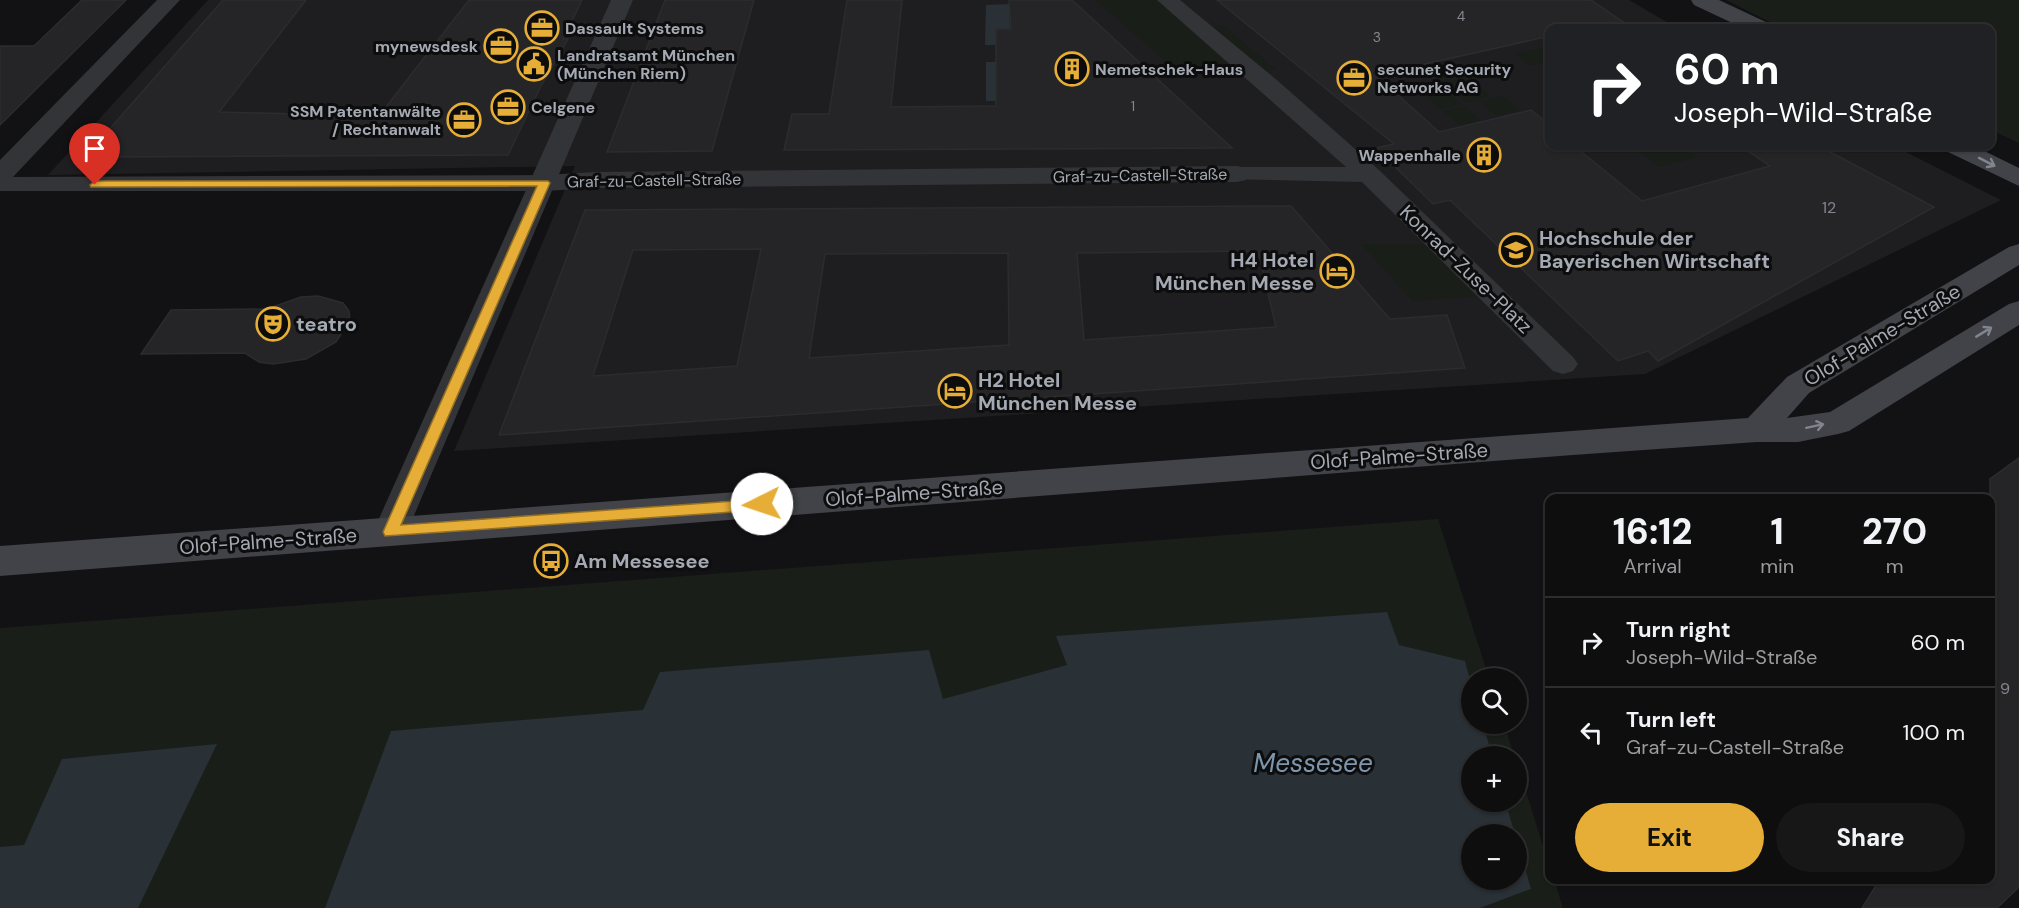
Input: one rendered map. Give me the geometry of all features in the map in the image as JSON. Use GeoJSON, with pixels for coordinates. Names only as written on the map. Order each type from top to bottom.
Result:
{"type":"FeatureCollection","features":[{"type":"Feature","properties":{"kind":"main road"},"geometry":{"type":"LineString","coordinates":[[1693,3],[1719,24]]}},
{"type":"Feature","properties":{"kind":"main road"},"geometry":{"type":"LineString","coordinates":[[1693,3],[1749,24]]}},
{"type":"Feature","properties":{"kind":"main road"},"geometry":{"type":"LineString","coordinates":[[1995,142],[2019,153]]}},
{"type":"Feature","properties":{"kind":"main road"},"geometry":{"type":"LineString","coordinates":[[1963,150],[2019,178]]}},
{"type":"Feature","properties":{"kind":"main road","name":"Olof-Palme-Straße"},"geometry":{"type":"LineString","coordinates":[[1757,430],[1798,385],[2019,253]]}},
{"type":"Feature","properties":{"kind":"main road","name":"Olof-Palme-Straße"},"geometry":{"type":"LineString","coordinates":[[0,561],[1757,430],[1798,430],[1838,422],[2019,311]]}},
{"type":"Feature","properties":{"kind":"street"},"geometry":{"type":"LineString","coordinates":[[0,175],[169,0]]}},
{"type":"Feature","properties":{"kind":"street"},"geometry":{"type":"LineString","coordinates":[[390,532],[622,0]]}},
{"type":"Feature","properties":{"kind":"street","name":"Konrad-Zuse-Platz"},"geometry":{"type":"LineString","coordinates":[[1167,0],[1254,71],[1370,175],[1563,364]]}},
{"type":"Feature","properties":{"kind":"street"},"geometry":{"type":"LineString","coordinates":[[1237,174],[1370,175]]}},
{"type":"Feature","properties":{"kind":"street","name":"Graf-zu-Castell-Straße"},"geometry":{"type":"LineString","coordinates":[[0,182],[6,185],[544,183],[608,180],[1237,174]]}},
{"type":"Feature","properties":{"kind":"shaded area"},"geometry":{"type":"Polygon","coordinates":[[[208,0],[1629,0],[1670,24],[1545,24],[1545,150],[1902,150],[2001,200],[1645,374],[454,451],[575,166],[48,175],[208,0]]]}},
{"type":"Feature","properties":{"kind":"shaded area"},"geometry":{"type":"Polygon","coordinates":[[[1095,0],[1159,0],[1248,71],[1177,72],[1095,0]]]}},
{"type":"Feature","properties":{"kind":"shaded area"},"geometry":{"type":"Polygon","coordinates":[[[1726,0],[2019,0],[2019,143],[1995,132],[1995,24],[1774,24],[1726,0]]]}},
{"type":"Feature","properties":{"kind":"shaded area"},"geometry":{"type":"Polygon","coordinates":[[[1224,26],[1276,70],[1260,71],[1210,27],[1224,26]]]}},
{"type":"Feature","properties":{"kind":"shaded area"},"geometry":{"type":"Polygon","coordinates":[[[1545,47],[1545,63],[1530,66],[1515,54],[1545,47]]]}},
{"type":"Feature","properties":{"kind":"shaded area"},"geometry":{"type":"Polygon","coordinates":[[[1469,65],[1485,78],[1447,87],[1432,74],[1469,65]]]}},
{"type":"Feature","properties":{"kind":"shaded area"},"geometry":{"type":"Polygon","coordinates":[[[1475,83],[1491,96],[1466,103],[1450,89],[1475,83]]]}},
{"type":"Feature","properties":{"kind":"shaded area"},"geometry":{"type":"Polygon","coordinates":[[[1445,90],[1462,104],[1440,109],[1424,95],[1445,90]]]}},
{"type":"Feature","properties":{"kind":"shaded area"},"geometry":{"type":"Polygon","coordinates":[[[1504,96],[1521,110],[1496,116],[1480,102],[1504,96]]]}},
{"type":"Feature","properties":{"kind":"shaded area"},"geometry":{"type":"Polygon","coordinates":[[[1465,106],[1481,120],[1460,126],[1443,111],[1465,106]]]}},
{"type":"Feature","properties":{"kind":"shaded area"},"geometry":{"type":"Polygon","coordinates":[[[1687,150],[1697,157],[1659,167],[1640,152],[1687,150]]]}},
{"type":"Feature","properties":{"kind":"shaded area"},"geometry":{"type":"Polygon","coordinates":[[[1361,244],[1432,244],[1485,296],[1412,301],[1361,244]]]}},
{"type":"Feature","properties":{"kind":"shaded area"},"geometry":{"type":"Polygon","coordinates":[[[1438,519],[1486,668],[1461,668],[1461,734],[1507,734],[1511,746],[1461,746],[1461,812],[1527,812],[1527,795],[1545,852],[1545,884],[1556,884],[1563,908],[0,908],[0,628],[1438,519]]]}},
{"type":"Feature","properties":{"kind":"water"},"geometry":{"type":"Polygon","coordinates":[[[1009,4],[1010,29],[996,29],[996,45],[985,45],[986,5],[1009,4]]]}},
{"type":"Feature","properties":{"kind":"water"},"geometry":{"type":"Polygon","coordinates":[[[986,62],[996,62],[996,77],[1010,101],[986,101],[986,62]]]}},
{"type":"Feature","properties":{"kind":"water","name":"Messesee"},"geometry":{"type":"Polygon","coordinates":[[[1387,612],[1399,645],[1465,661],[1467,668],[1461,668],[1461,734],[1486,734],[1489,746],[1461,746],[1461,812],[1508,812],[1512,824],[1461,824],[1461,890],[1527,890],[1527,875],[1531,889],[1480,908],[325,908],[391,731],[643,710],[660,672],[929,650],[943,699],[1067,665],[1056,636],[1387,612]]]}},
{"type":"Feature","properties":{"kind":"water"},"geometry":{"type":"Polygon","coordinates":[[[217,744],[138,908],[0,908],[0,847],[24,845],[62,759],[217,744]]]}},
{"type":"Feature","properties":{"kind":"building"},"geometry":{"type":"Polygon","coordinates":[[[82,0],[126,0],[0,125],[0,46],[34,46],[82,0]]]}},
{"type":"Feature","properties":{"kind":"building"},"geometry":{"type":"Polygon","coordinates":[[[223,0],[306,0],[219,112],[379,116],[469,0],[582,0],[563,39],[568,39],[540,88],[508,155],[85,157],[223,0]]]}},
{"type":"Feature","properties":{"kind":"building"},"geometry":{"type":"Polygon","coordinates":[[[665,0],[754,0],[712,151],[607,152],[665,0]]]}},
{"type":"Feature","properties":{"kind":"building","name":"Nemetschek-Haus"},"geometry":{"type":"Polygon","coordinates":[[[847,0],[902,0],[891,107],[996,106],[996,29],[1011,29],[1009,0],[1072,0],[1232,148],[784,150],[792,114],[829,114],[847,0]]]}},
{"type":"Feature","properties":{"kind":"building"},"geometry":{"type":"Polygon","coordinates":[[[1217,0],[1591,0],[1626,24],[1545,24],[1545,37],[1376,75],[1439,132],[1531,110],[1545,121],[1545,150],[1579,150],[1642,201],[1770,166],[1746,150],[1827,150],[1934,207],[1658,361],[1648,351],[1618,361],[1450,200],[1433,204],[1376,148],[1394,144],[1217,0]]]}},
{"type":"Feature","properties":{"kind":"building"},"geometry":{"type":"Polygon","coordinates":[[[1291,206],[1390,319],[1447,315],[1465,368],[499,435],[585,210],[1291,206]],[[761,249],[633,250],[593,376],[737,366],[761,249]],[[1258,251],[1077,253],[1084,340],[1276,327],[1258,251]],[[1008,253],[825,254],[809,358],[1009,345],[1008,253]]]}},
{"type":"Feature","properties":{"kind":"building"},"geometry":{"type":"Polygon","coordinates":[[[318,296],[343,303],[349,311],[350,320],[336,342],[306,359],[273,364],[259,362],[245,353],[141,354],[171,310],[267,309],[301,297],[318,296]]]}},
{"type":"Feature","properties":{"kind":"building"},"geometry":{"type":"Polygon","coordinates":[[[2019,458],[2019,887],[1997,908],[1862,908],[1877,884],[1995,884],[1995,494],[1990,494],[1990,479],[2019,458]]]}},
{"type":"Feature","properties":{"kind":"place","name":"Dassault Systems"},"geometry":{"type":"Point","coordinates":[542,28]}},
{"type":"Feature","properties":{"kind":"place","name":"mynewsdesk"},"geometry":{"type":"Point","coordinates":[501,46]}},
{"type":"Feature","properties":{"kind":"place","name":"Landratsamt München (München Riem)"},"geometry":{"type":"Point","coordinates":[534,64]}},
{"type":"Feature","properties":{"kind":"place","name":"Nemetschek-Haus"},"geometry":{"type":"Point","coordinates":[1072,69]}},
{"type":"Feature","properties":{"kind":"place","name":"secunet Security Networks AG"},"geometry":{"type":"Point","coordinates":[1354,78]}},
{"type":"Feature","properties":{"kind":"place","name":"Celgene"},"geometry":{"type":"Point","coordinates":[508,107]}},
{"type":"Feature","properties":{"kind":"place","name":"SSM Patentanwälte / Rechtanwalt"},"geometry":{"type":"Point","coordinates":[464,120]}},
{"type":"Feature","properties":{"kind":"place","name":"Wappenhalle"},"geometry":{"type":"Point","coordinates":[1484,155]}},
{"type":"Feature","properties":{"kind":"place","name":"Hochschule der Bayerischen Wirtschaft"},"geometry":{"type":"Point","coordinates":[1516,250]}},
{"type":"Feature","properties":{"kind":"place","name":"H4 Hotel München Messe"},"geometry":{"type":"Point","coordinates":[1337,271]}},
{"type":"Feature","properties":{"kind":"place","name":"teatro"},"geometry":{"type":"Point","coordinates":[273,324]}},
{"type":"Feature","properties":{"kind":"place","name":"H2 Hotel München Messe"},"geometry":{"type":"Point","coordinates":[955,391]}},
{"type":"Feature","properties":{"kind":"place","name":"Am Messesee"},"geometry":{"type":"Point","coordinates":[551,561]}},
{"type":"Feature","properties":{"kind":"route"},"geometry":{"type":"LineString","coordinates":[[95,185],[544,183],[390,532],[762,504]]}}]}
